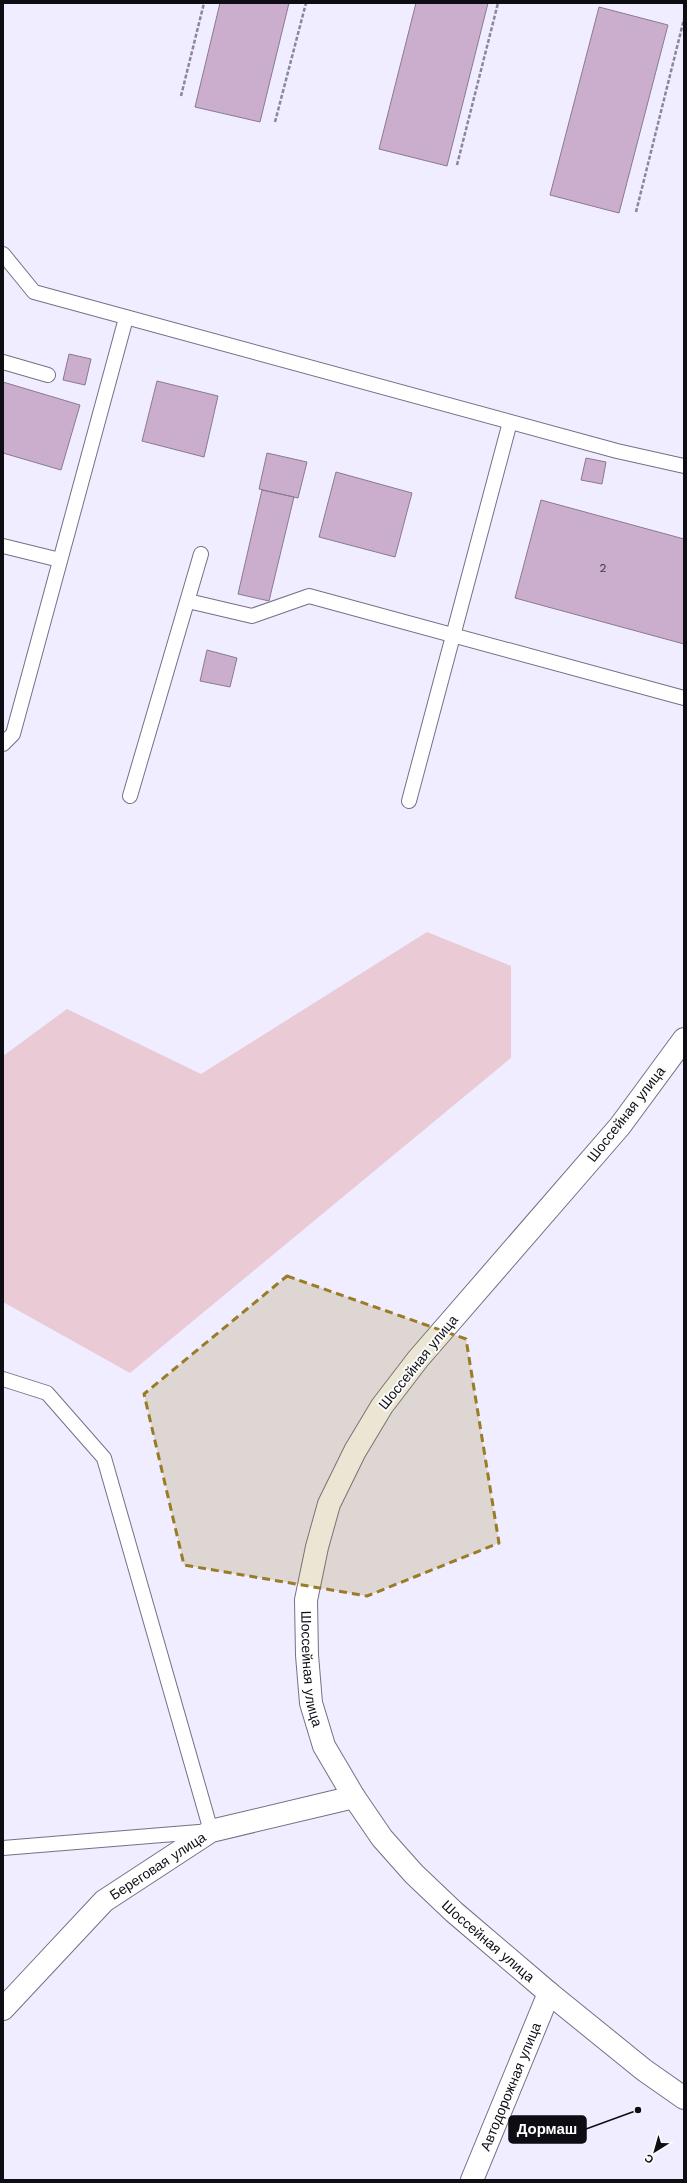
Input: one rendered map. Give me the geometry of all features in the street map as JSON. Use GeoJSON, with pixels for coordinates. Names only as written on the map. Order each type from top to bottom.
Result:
{"type":"FeatureCollection","features":[{"type":"Feature","properties":{"kind":"main road","name":"Шоссейная улица"},"geometry":{"type":"LineString","coordinates":[[684,1038],[620,1126],[418,1359],[382,1406],[355,1451],[329,1504],[317,1548],[306,1600],[306,1655],[311,1704],[324,1746],[354,1797],[382,1838],[414,1874],[548,1993],[644,2070],[684,2098]]}},
{"type":"Feature","properties":{"kind":"main road","name":"Береговая улица"},"geometry":{"type":"LineString","coordinates":[[3,2009],[104,1901],[211,1830],[354,1797]]}},
{"type":"Feature","properties":{"kind":"main road","name":"Автодорожная улица"},"geometry":{"type":"LineString","coordinates":[[472,2180],[548,1993]]}},
{"type":"Feature","properties":{"kind":"lane"},"geometry":{"type":"LineString","coordinates":[[3,254],[34,292],[617,451],[684,466]]}},
{"type":"Feature","properties":{"kind":"lane"},"geometry":{"type":"LineString","coordinates":[[3,744],[13,734],[126,318]]}},
{"type":"Feature","properties":{"kind":"lane"},"geometry":{"type":"LineString","coordinates":[[3,362],[48,375]]}},
{"type":"Feature","properties":{"kind":"lane"},"geometry":{"type":"LineString","coordinates":[[410,801],[510,422]]}},
{"type":"Feature","properties":{"kind":"lane"},"geometry":{"type":"LineString","coordinates":[[3,546],[60,560]]}},
{"type":"Feature","properties":{"kind":"lane"},"geometry":{"type":"LineString","coordinates":[[130,796],[201,554]]}},
{"type":"Feature","properties":{"kind":"lane"},"geometry":{"type":"LineString","coordinates":[[188,601],[252,616],[309,596],[684,698]]}},
{"type":"Feature","properties":{"kind":"lane"},"geometry":{"type":"LineString","coordinates":[[3,1379],[47,1394],[104,1458],[211,1830],[3,1848]]}},
{"type":"Feature","properties":{"kind":"path"},"geometry":{"type":"LineString","coordinates":[[181,96],[204,3]]}},
{"type":"Feature","properties":{"kind":"path"},"geometry":{"type":"LineString","coordinates":[[274,122],[306,3]]}},
{"type":"Feature","properties":{"kind":"path"},"geometry":{"type":"LineString","coordinates":[[457,164],[498,3]]}},
{"type":"Feature","properties":{"kind":"path"},"geometry":{"type":"LineString","coordinates":[[636,212],[684,19]]}},
{"type":"Feature","properties":{"kind":"highlighted area"},"geometry":{"type":"Polygon","coordinates":[[[287,1276],[466,1339],[499,1543],[367,1596],[184,1565],[144,1394],[287,1276]]]}},
{"type":"Feature","properties":{"kind":"shaded area"},"geometry":{"type":"Polygon","coordinates":[[[427,932],[511,966],[511,1058],[130,1373],[3,1302],[3,1056],[67,1009],[201,1074],[427,932]]]}},
{"type":"Feature","properties":{"kind":"building"},"geometry":{"type":"Polygon","coordinates":[[[220,3],[289,3],[260,122],[195,107],[220,3]]]}},
{"type":"Feature","properties":{"kind":"building"},"geometry":{"type":"Polygon","coordinates":[[[416,3],[488,3],[447,166],[379,149],[416,3]]]}},
{"type":"Feature","properties":{"kind":"building"},"geometry":{"type":"Polygon","coordinates":[[[599,7],[668,25],[619,213],[550,195],[599,7]]]}},
{"type":"Feature","properties":{"kind":"building"},"geometry":{"type":"Polygon","coordinates":[[[69,354],[91,359],[85,385],[63,380],[69,354]]]}},
{"type":"Feature","properties":{"kind":"building"},"geometry":{"type":"Polygon","coordinates":[[[157,381],[218,396],[204,457],[142,441],[157,381]]]}},
{"type":"Feature","properties":{"kind":"building"},"geometry":{"type":"Polygon","coordinates":[[[3,382],[80,405],[61,470],[3,453],[3,382]]]}},
{"type":"Feature","properties":{"kind":"building"},"geometry":{"type":"Polygon","coordinates":[[[267,453],[307,462],[298,498],[259,489],[267,453]]]}},
{"type":"Feature","properties":{"kind":"building"},"geometry":{"type":"Polygon","coordinates":[[[586,458],[606,462],[602,484],[581,480],[586,458]]]}},
{"type":"Feature","properties":{"kind":"building"},"geometry":{"type":"Polygon","coordinates":[[[336,472],[412,493],[395,557],[319,537],[336,472]]]}},
{"type":"Feature","properties":{"kind":"building"},"geometry":{"type":"Polygon","coordinates":[[[262,490],[294,497],[269,601],[238,594],[262,490]]]}},
{"type":"Feature","properties":{"kind":"building"},"geometry":{"type":"Polygon","coordinates":[[[541,500],[684,539],[684,644],[515,598],[541,500]]]}},
{"type":"Feature","properties":{"kind":"building"},"geometry":{"type":"Polygon","coordinates":[[[207,650],[237,658],[230,687],[200,681],[207,650]]]}},
{"type":"Feature","properties":{"kind":"place","name":"Дормаш"},"geometry":{"type":"Point","coordinates":[638,2110]}}]}
